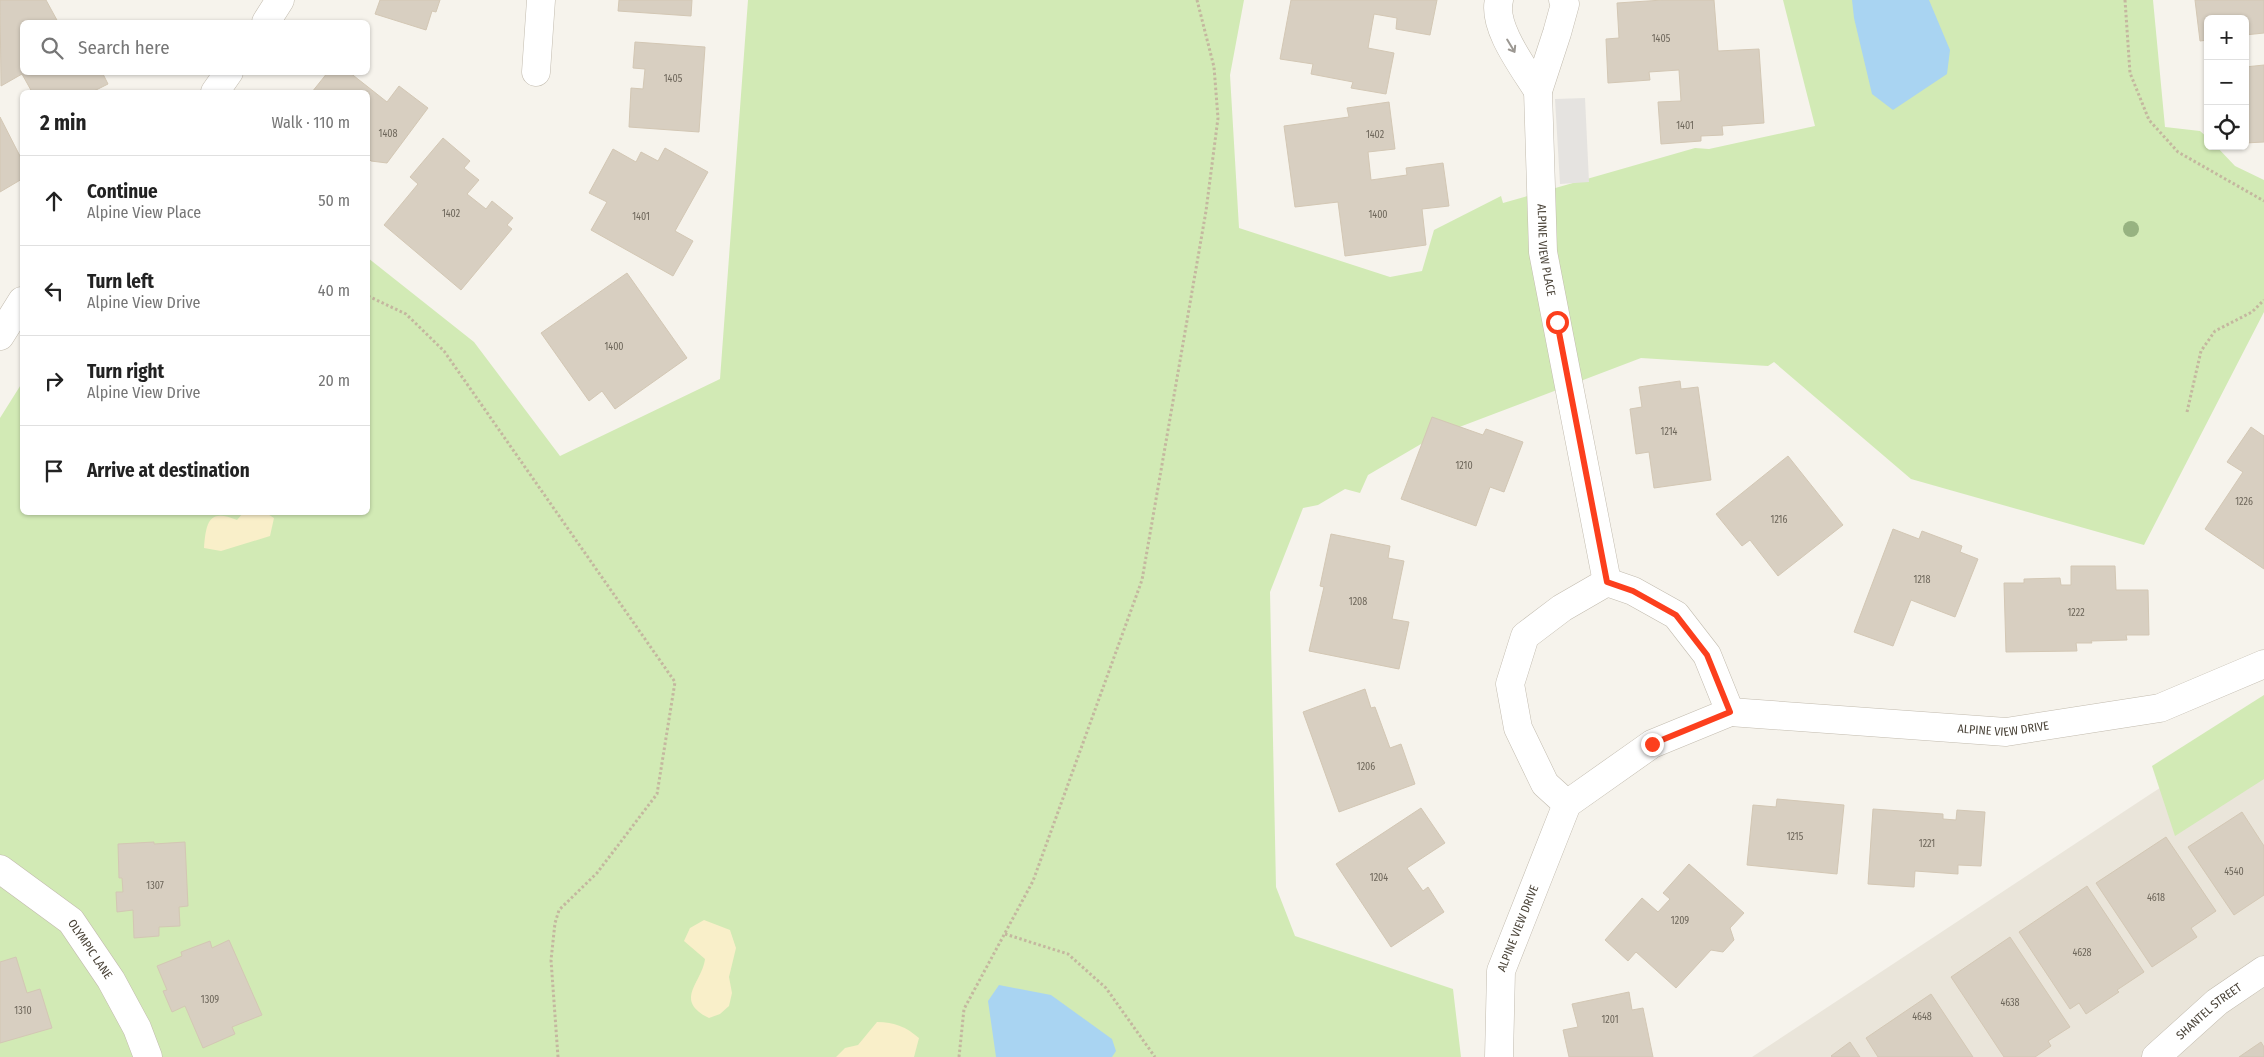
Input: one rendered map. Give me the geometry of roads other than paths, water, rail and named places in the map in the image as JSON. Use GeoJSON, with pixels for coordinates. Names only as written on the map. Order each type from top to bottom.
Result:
{"type":"FeatureCollection","features":[{"type":"Feature","properties":{"kind":"street"},"geometry":{"type":"LineString","coordinates":[[267,20],[280,0]]}},
{"type":"Feature","properties":{"kind":"street"},"geometry":{"type":"LineString","coordinates":[[536,72],[541,0]]}},
{"type":"Feature","properties":{"kind":"street","name":"ALPINE VIEW PLACE"},"geometry":{"type":"LineString","coordinates":[[1499,0],[1496,10],[1506,37],[1538,91]]}},
{"type":"Feature","properties":{"kind":"street","name":"ALPINE VIEW PLACE"},"geometry":{"type":"LineString","coordinates":[[1563,0],[1564,4],[1558,33],[1538,91],[1543,252],[1607,582]]}},
{"type":"Feature","properties":{"kind":"street"},"geometry":{"type":"LineString","coordinates":[[216,90],[227,75]]}},
{"type":"Feature","properties":{"kind":"street"},"geometry":{"type":"LineString","coordinates":[[0,336],[20,304]]}},
{"type":"Feature","properties":{"kind":"street"},"geometry":{"type":"LineString","coordinates":[[1568,804],[1545,784],[1518,728],[1510,684],[1525,636],[1562,608],[1607,582],[1633,591],[1676,615],[1707,655],[1730,712]]}},
{"type":"Feature","properties":{"kind":"street","name":"ALPINE VIEW DRIVE"},"geometry":{"type":"LineString","coordinates":[[1499,1057],[1501,971],[1568,804],[1652,744],[1730,712],[2006,732],[2160,708],[2264,664]]}},
{"type":"Feature","properties":{"kind":"street","name":"OLYMPIC LANE"},"geometry":{"type":"LineString","coordinates":[[0,869],[71,921],[111,980],[137,1028],[148,1057]]}},
{"type":"Feature","properties":{"kind":"street","name":"SHANTEL STREET"},"geometry":{"type":"LineString","coordinates":[[2156,1057],[2217,1002],[2264,970]]}},
{"type":"Feature","properties":{"kind":"water"},"geometry":{"type":"Polygon","coordinates":[[[1852,0],[1929,0],[1950,50],[1947,74],[1893,110],[1872,94],[1854,18],[1852,0]]]}},
{"type":"Feature","properties":{"kind":"water"},"geometry":{"type":"Polygon","coordinates":[[[999,985],[1051,995],[1112,1039],[1116,1051],[1112,1057],[996,1057],[988,1001],[999,985]]]}}]}
